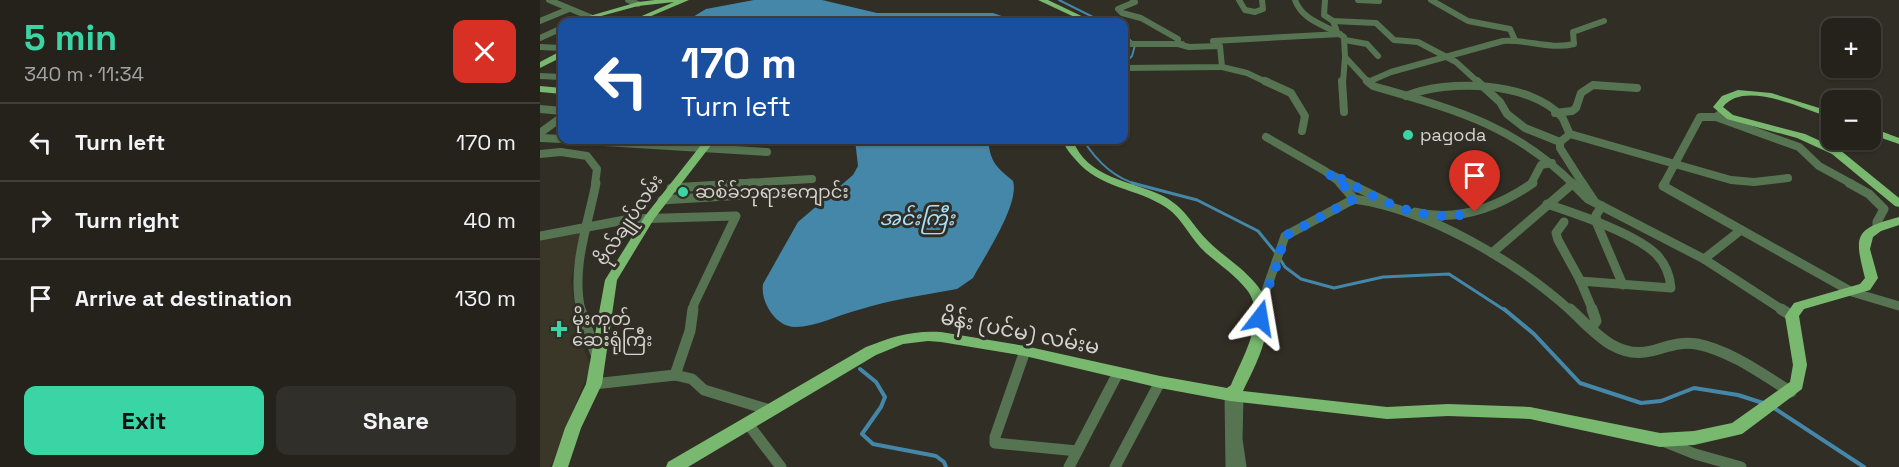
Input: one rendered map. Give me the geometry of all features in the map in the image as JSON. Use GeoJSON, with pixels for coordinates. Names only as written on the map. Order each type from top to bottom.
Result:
{"type":"FeatureCollection","features":[{"type":"Feature","properties":{"kind":"main road"},"geometry":{"type":"LineString","coordinates":[[590,17],[638,3],[674,0]]}},
{"type":"Feature","properties":{"kind":"main road"},"geometry":{"type":"LineString","coordinates":[[642,18],[685,0]]}},
{"type":"Feature","properties":{"kind":"main road"},"geometry":{"type":"LineString","coordinates":[[1042,0],[1081,18]]}},
{"type":"Feature","properties":{"kind":"main road"},"geometry":{"type":"LineString","coordinates":[[540,65],[558,56]]}},
{"type":"Feature","properties":{"kind":"main road"},"geometry":{"type":"LineString","coordinates":[[540,89],[558,91]]}},
{"type":"Feature","properties":{"kind":"main road"},"geometry":{"type":"LineString","coordinates":[[1821,111],[1786,99],[1751,93],[1733,95],[1721,101],[1718,107],[1719,115],[1801,136],[1823,145],[1844,157],[1899,204]]}},
{"type":"Feature","properties":{"kind":"main road"},"geometry":{"type":"LineString","coordinates":[[1881,134],[1899,141]]}},
{"type":"Feature","properties":{"kind":"main road","name":"ဗိုလ်‌ချုပ်‌လမ်း"},"geometry":{"type":"LineString","coordinates":[[560,467],[573,428],[594,384],[610,280],[649,218],[708,144]]}},
{"type":"Feature","properties":{"kind":"main road"},"geometry":{"type":"LineString","coordinates":[[1069,144],[1083,164],[1095,174],[1119,186],[1160,199],[1178,211],[1209,251],[1250,284],[1261,305],[1259,330],[1235,393]]}},
{"type":"Feature","properties":{"kind":"main road"},"geometry":{"type":"LineString","coordinates":[[1791,392],[1800,377],[1792,316],[1798,306],[1865,287],[1872,278],[1864,242],[1870,231],[1899,221]]}},
{"type":"Feature","properties":{"kind":"main road","name":"မိန်း (ပင်မ) လမ်းမ"},"geometry":{"type":"LineString","coordinates":[[674,467],[871,351],[901,339],[941,337],[1025,351],[1160,382],[1333,408],[1387,413],[1448,410],[1530,413],[1660,440],[1694,438],[1736,429],[1791,392]]}},
{"type":"Feature","properties":{"kind":"street"},"geometry":{"type":"LineString","coordinates":[[549,0],[590,17]]}},
{"type":"Feature","properties":{"kind":"street"},"geometry":{"type":"LineString","coordinates":[[628,0],[638,3]]}},
{"type":"Feature","properties":{"kind":"street"},"geometry":{"type":"LineString","coordinates":[[1133,0],[1135,2],[1118,9],[1122,13],[1141,18],[1146,23],[1161,29],[1178,39],[1178,44]]}},
{"type":"Feature","properties":{"kind":"street"},"geometry":{"type":"LineString","coordinates":[[1239,0],[1243,8],[1255,12],[1263,9],[1262,0]]}},
{"type":"Feature","properties":{"kind":"street"},"geometry":{"type":"LineString","coordinates":[[1295,0],[1297,8],[1304,15],[1341,35],[1367,44],[1378,56]]}},
{"type":"Feature","properties":{"kind":"street"},"geometry":{"type":"LineString","coordinates":[[1325,0],[1324,15],[1333,21],[1341,35],[1345,57],[1342,66],[1344,112]]}},
{"type":"Feature","properties":{"kind":"street"},"geometry":{"type":"LineString","coordinates":[[1358,0],[1379,1]]}},
{"type":"Feature","properties":{"kind":"street"},"geometry":{"type":"LineString","coordinates":[[1431,0],[1468,21],[1510,29],[1515,40]]}},
{"type":"Feature","properties":{"kind":"street"},"geometry":{"type":"LineString","coordinates":[[540,21],[569,9]]}},
{"type":"Feature","properties":{"kind":"street"},"geometry":{"type":"LineString","coordinates":[[1333,21],[1376,23],[1394,40],[1418,42],[1456,62],[1500,102],[1507,114],[1525,128],[1560,142]]}},
{"type":"Feature","properties":{"kind":"street"},"geometry":{"type":"LineString","coordinates":[[1368,82],[1394,70],[1429,64],[1469,49],[1515,40],[1561,47],[1574,44],[1573,32],[1604,21]]}},
{"type":"Feature","properties":{"kind":"street"},"geometry":{"type":"LineString","coordinates":[[540,38],[558,30]]}},
{"type":"Feature","properties":{"kind":"street"},"geometry":{"type":"LineString","coordinates":[[1128,44],[1178,44],[1341,35]]}},
{"type":"Feature","properties":{"kind":"street"},"geometry":{"type":"LineString","coordinates":[[1178,44],[1189,47],[1220,46],[1222,67]]}},
{"type":"Feature","properties":{"kind":"street"},"geometry":{"type":"LineString","coordinates":[[540,47],[558,48]]}},
{"type":"Feature","properties":{"kind":"street"},"geometry":{"type":"LineString","coordinates":[[1345,57],[1368,82],[1378,89],[1493,124],[1552,163],[1571,185],[1598,204],[1704,259],[1792,316]]}},
{"type":"Feature","properties":{"kind":"street"},"geometry":{"type":"LineString","coordinates":[[540,60],[550,60]]}},
{"type":"Feature","properties":{"kind":"street"},"geometry":{"type":"LineString","coordinates":[[1128,68],[1222,67],[1247,73],[1291,93],[1305,116],[1302,131]]}},
{"type":"Feature","properties":{"kind":"street"},"geometry":{"type":"LineString","coordinates":[[540,76],[558,76]]}},
{"type":"Feature","properties":{"kind":"street"},"geometry":{"type":"LineString","coordinates":[[1406,96],[1417,89],[1449,85],[1481,85],[1526,96],[1565,120],[1570,134]]}},
{"type":"Feature","properties":{"kind":"street"},"geometry":{"type":"LineString","coordinates":[[1555,113],[1576,108],[1581,93],[1593,85],[1637,88]]}},
{"type":"Feature","properties":{"kind":"street"},"geometry":{"type":"LineString","coordinates":[[540,110],[558,111]]}},
{"type":"Feature","properties":{"kind":"street"},"geometry":{"type":"LineString","coordinates":[[1877,228],[1877,222],[1884,208],[1876,199],[1819,166],[1799,147],[1719,115],[1700,117],[1663,186],[1852,292],[1899,306]]}},
{"type":"Feature","properties":{"kind":"street"},"geometry":{"type":"LineString","coordinates":[[540,133],[558,120]]}},
{"type":"Feature","properties":{"kind":"street"},"geometry":{"type":"LineString","coordinates":[[1560,142],[1570,134]]}},
{"type":"Feature","properties":{"kind":"street"},"geometry":{"type":"LineString","coordinates":[[1570,134],[1740,181],[1788,178]]}},
{"type":"Feature","properties":{"kind":"street"},"geometry":{"type":"LineString","coordinates":[[1266,137],[1279,141],[1286,149],[1328,173],[1404,209],[1443,218],[1475,212],[1505,201],[1533,183],[1541,165],[1552,163]]}},
{"type":"Feature","properties":{"kind":"street"},"geometry":{"type":"LineString","coordinates":[[540,138],[558,139]]}},
{"type":"Feature","properties":{"kind":"street"},"geometry":{"type":"LineString","coordinates":[[1560,142],[1562,154],[1598,204],[1596,215],[1598,224],[1623,285]]}},
{"type":"Feature","properties":{"kind":"street"},"geometry":{"type":"LineString","coordinates":[[708,144],[767,152]]}},
{"type":"Feature","properties":{"kind":"street"},"geometry":{"type":"LineString","coordinates":[[540,154],[570,152],[587,156],[597,169],[596,188],[585,227],[577,295],[582,324],[598,359]]}},
{"type":"Feature","properties":{"kind":"street"},"geometry":{"type":"LineString","coordinates":[[1328,173],[1346,188],[1354,199]]}},
{"type":"Feature","properties":{"kind":"street"},"geometry":{"type":"LineString","coordinates":[[671,188],[812,179]]}},
{"type":"Feature","properties":{"kind":"street"},"geometry":{"type":"LineString","coordinates":[[1492,253],[1571,185]]}},
{"type":"Feature","properties":{"kind":"street"},"geometry":{"type":"LineString","coordinates":[[662,200],[806,191]]}},
{"type":"Feature","properties":{"kind":"street"},"geometry":{"type":"LineString","coordinates":[[1261,305],[1275,270],[1282,241],[1289,233],[1354,199],[1368,201],[1418,219],[1492,253],[1535,282],[1618,349],[1640,354],[1682,343],[1693,344],[1722,353],[1791,392]]}},
{"type":"Feature","properties":{"kind":"street"},"geometry":{"type":"LineString","coordinates":[[1547,204],[1598,224],[1656,254],[1671,282],[1671,288],[1580,281]]}},
{"type":"Feature","properties":{"kind":"street"},"geometry":{"type":"LineString","coordinates":[[540,236],[649,218],[736,216],[694,304],[690,331],[675,375]]}},
{"type":"Feature","properties":{"kind":"street"},"geometry":{"type":"LineString","coordinates":[[1564,222],[1557,233],[1558,243],[1580,281],[1596,321],[1591,328]]}},
{"type":"Feature","properties":{"kind":"street"},"geometry":{"type":"LineString","coordinates":[[1704,259],[1741,230]]}},
{"type":"Feature","properties":{"kind":"street"},"geometry":{"type":"LineString","coordinates":[[1025,351],[995,436],[995,442],[1077,451]]}},
{"type":"Feature","properties":{"kind":"street"},"geometry":{"type":"LineString","coordinates":[[1069,467],[1118,373]]}},
{"type":"Feature","properties":{"kind":"street"},"geometry":{"type":"LineString","coordinates":[[594,384],[675,375],[692,379],[704,390],[770,410]]}},
{"type":"Feature","properties":{"kind":"street"},"geometry":{"type":"LineString","coordinates":[[1115,467],[1160,382]]}},
{"type":"Feature","properties":{"kind":"street"},"geometry":{"type":"LineString","coordinates":[[1231,467],[1229,445],[1235,393]]}},
{"type":"Feature","properties":{"kind":"street"},"geometry":{"type":"LineString","coordinates":[[1235,393],[1241,467]]}},
{"type":"Feature","properties":{"kind":"street"},"geometry":{"type":"LineString","coordinates":[[748,424],[781,467]]}},
{"type":"Feature","properties":{"kind":"street"},"geometry":{"type":"LineString","coordinates":[[1660,440],[1695,454],[1741,467]]}},
{"type":"Feature","properties":{"kind":"shaded area","name":"မိုးကုတ်‌ ‌ဆေးရုံကြီး"},"geometry":{"type":"Polygon","coordinates":[[[582,229],[571,280],[578,336],[591,366],[550,467],[540,467],[540,239],[582,229]]]}},
{"type":"Feature","properties":{"kind":"water"},"geometry":{"type":"Polygon","coordinates":[[[754,0],[822,0],[877,13],[993,13],[1007,18],[691,18],[706,9],[754,0]]]}},
{"type":"Feature","properties":{"kind":"water","name":"အင်းကြီး"},"geometry":{"type":"Polygon","coordinates":[[[855,144],[989,144],[995,164],[1013,181],[1014,191],[1000,230],[973,278],[957,289],[882,303],[811,325],[788,326],[776,318],[767,306],[763,284],[798,222],[853,175],[858,166],[855,144]]]}},
{"type":"Feature","properties":{"kind":"waterway"},"geometry":{"type":"LineString","coordinates":[[1059,0],[1095,18]]}},
{"type":"Feature","properties":{"kind":"waterway"},"geometry":{"type":"LineString","coordinates":[[1128,38],[1135,45],[1132,56],[1128,60]]}},
{"type":"Feature","properties":{"kind":"waterway"},"geometry":{"type":"LineString","coordinates":[[1086,144],[1113,173],[1137,184]]}},
{"type":"Feature","properties":{"kind":"waterway"},"geometry":{"type":"LineString","coordinates":[[1132,183],[1197,200],[1258,231],[1276,253]]}},
{"type":"Feature","properties":{"kind":"waterway"},"geometry":{"type":"LineString","coordinates":[[1280,259],[1285,267],[1301,279],[1334,288],[1383,277],[1449,274],[1506,311]]}},
{"type":"Feature","properties":{"kind":"waterway"},"geometry":{"type":"LineString","coordinates":[[1504,309],[1534,334],[1580,383],[1641,403],[1661,401],[1694,388],[1738,395],[1763,403]]}},
{"type":"Feature","properties":{"kind":"waterway"},"geometry":{"type":"LineString","coordinates":[[860,369],[876,382],[885,397],[881,407],[862,434],[873,444],[936,456],[944,462],[946,467]]}},
{"type":"Feature","properties":{"kind":"waterway"},"geometry":{"type":"LineString","coordinates":[[1774,408],[1864,467]]}},
{"type":"Feature","properties":{"kind":"place","name":"pagoda"},"geometry":{"type":"Point","coordinates":[1408,135]}},
{"type":"Feature","properties":{"kind":"place","name":"ဆစ်ခ်ဘုရားကျောင်း"},"geometry":{"type":"Point","coordinates":[683,192]}},
{"type":"Feature","properties":{"kind":"place","name":"မိုးကုတ်‌ ‌ဆေးရုံကြီး"},"geometry":{"type":"Point","coordinates":[559,329]}},
{"type":"Feature","properties":{"kind":"route"},"geometry":{"type":"LineString","coordinates":[[1260,318],[1261,305],[1285,236],[1347,205],[1354,199],[1346,188],[1328,173],[1404,209],[1443,218],[1475,212]]}}]}
